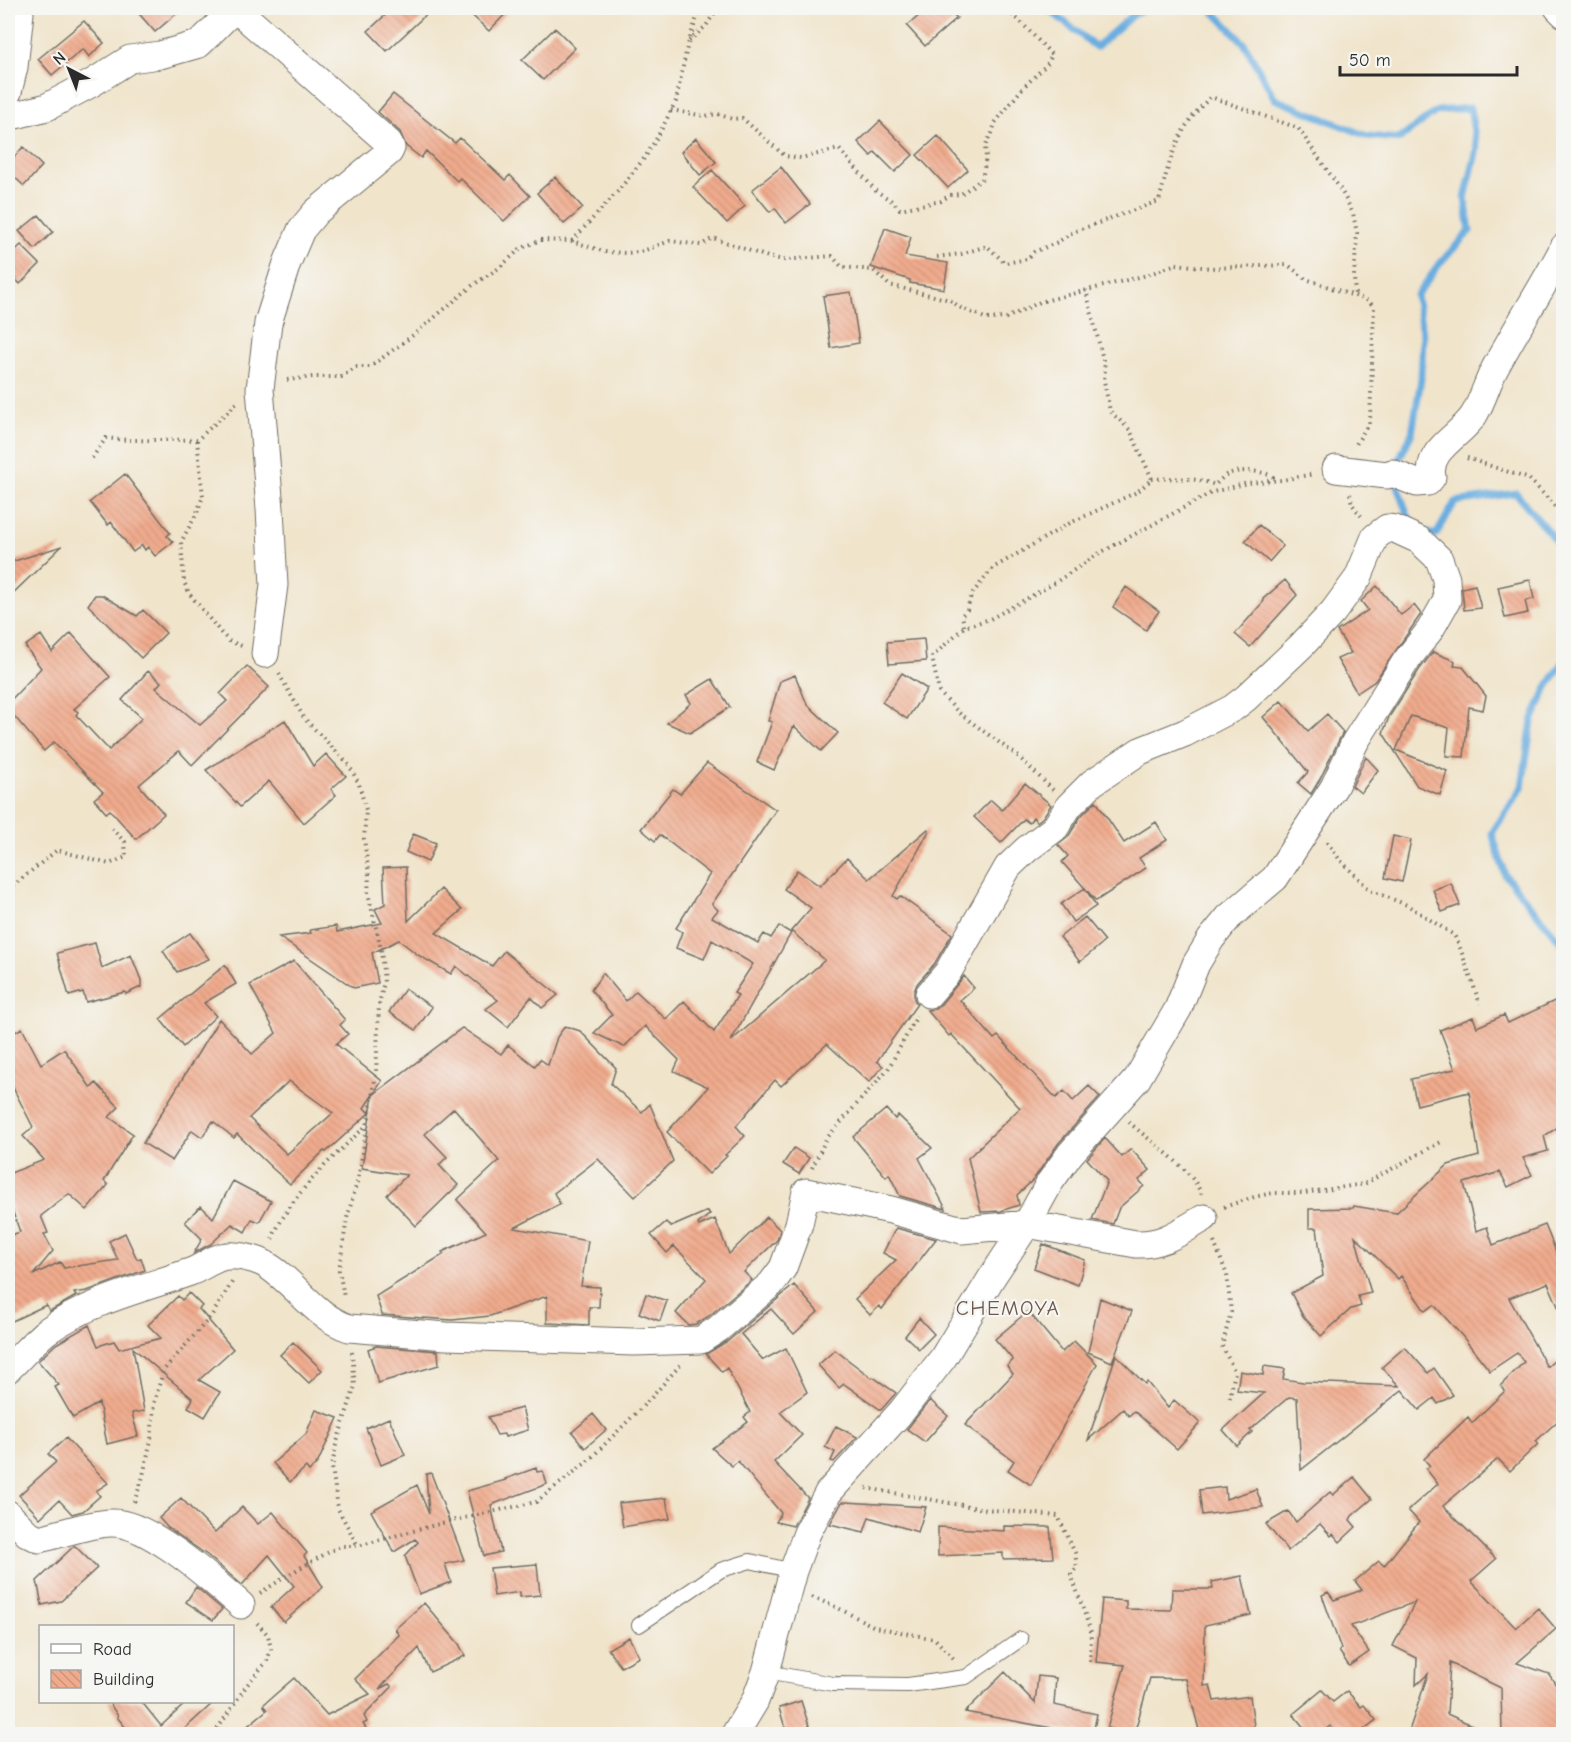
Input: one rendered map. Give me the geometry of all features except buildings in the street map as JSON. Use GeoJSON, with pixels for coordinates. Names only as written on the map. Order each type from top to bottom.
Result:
{"type":"FeatureCollection","features":[{"type":"Feature","properties":{"kind":"street"},"geometry":{"type":"LineString","coordinates":[[8,111],[16,115],[46,107],[92,83],[130,58],[160,55],[199,44],[235,8],[389,143],[391,148],[389,152],[316,212],[301,230],[287,263],[268,323],[260,389],[274,585],[265,654]]}},
{"type":"Feature","properties":{"kind":"street"},"geometry":{"type":"LineString","coordinates":[[1558,8],[1563,14]]}},
{"type":"Feature","properties":{"kind":"street"},"geometry":{"type":"LineString","coordinates":[[8,92],[14,67],[20,13]]}},
{"type":"Feature","properties":{"kind":"street"},"geometry":{"type":"LineString","coordinates":[[1336,469],[1387,475],[1392,473],[1417,483],[1428,482],[1432,477],[1430,468],[1441,448],[1474,416],[1494,369],[1538,296],[1563,248]]}},
{"type":"Feature","properties":{"kind":"street"},"geometry":{"type":"LineString","coordinates":[[735,1734],[755,1701],[766,1672],[791,1579],[807,1533],[836,1483],[902,1411],[943,1358],[992,1277],[1028,1224],[1050,1182],[1070,1154],[1137,1079],[1178,1009],[1196,964],[1211,939],[1229,917],[1275,878],[1312,822],[1334,787],[1355,742],[1406,661],[1430,630],[1447,600],[1446,579],[1439,559],[1419,540],[1395,529],[1387,528],[1375,537],[1358,578],[1333,612],[1246,698],[1233,708],[1185,734],[1140,751],[1092,783],[1069,806],[1055,828],[1008,867],[948,972],[929,994]]}},
{"type":"Feature","properties":{"kind":"street"},"geometry":{"type":"LineString","coordinates":[[8,1369],[45,1332],[77,1314],[106,1301],[193,1271],[222,1257],[236,1256],[257,1261],[282,1277],[335,1322],[349,1328],[457,1336],[634,1342],[701,1340],[718,1329],[771,1284],[783,1268],[799,1224],[806,1192],[891,1210],[962,1230],[1028,1224],[1101,1239],[1153,1245],[1204,1218]]}},
{"type":"Feature","properties":{"kind":"street"},"geometry":{"type":"LineString","coordinates":[[8,1514],[27,1533],[39,1539],[111,1522],[126,1524],[174,1551],[241,1605]]}},
{"type":"Feature","properties":{"kind":"lane"},"geometry":{"type":"LineString","coordinates":[[639,1625],[722,1570],[750,1561],[791,1579]]}},
{"type":"Feature","properties":{"kind":"lane"},"geometry":{"type":"LineString","coordinates":[[766,1672],[833,1684],[908,1685],[968,1675],[1022,1639]]}},
{"type":"Feature","properties":{"kind":"path"},"geometry":{"type":"LineString","coordinates":[[572,241],[646,156],[676,101],[688,41],[700,8]]}},
{"type":"Feature","properties":{"kind":"path"},"geometry":{"type":"LineString","coordinates":[[688,41],[706,26],[715,12],[722,8]]}},
{"type":"Feature","properties":{"kind":"path"},"geometry":{"type":"LineString","coordinates":[[671,110],[704,116],[718,114],[732,119],[742,118],[785,156],[801,158],[839,148],[876,191],[900,209],[941,201],[950,195],[961,194],[982,179],[986,158],[985,146],[995,123],[1048,63],[1052,55],[1019,20],[1003,8]]}},
{"type":"Feature","properties":{"kind":"path"},"geometry":{"type":"LineString","coordinates":[[937,257],[961,254],[987,246],[1005,263],[1028,259],[1034,252],[1058,242],[1073,232],[1159,201],[1180,133],[1194,111],[1211,97],[1298,128],[1341,190],[1353,213],[1357,233],[1355,296]]}},
{"type":"Feature","properties":{"kind":"path"},"geometry":{"type":"LineString","coordinates":[[92,458],[106,438],[130,441],[163,438],[198,440],[243,398],[266,384],[313,376],[341,376],[356,367],[370,367],[416,333],[473,285],[499,268],[520,249],[540,240],[572,241],[605,252],[626,253],[640,252],[670,241],[701,244],[712,238],[768,257],[784,260],[832,256],[842,267],[873,270],[889,285],[950,300],[961,308],[987,319],[1006,318],[1040,302],[1148,275],[1176,264],[1210,268],[1288,265],[1306,279],[1369,301],[1374,308],[1370,421],[1347,463],[1336,469],[1282,480],[1248,483],[1212,492],[1098,554],[1053,584],[990,619],[964,627],[932,657],[939,692],[959,713],[1020,757],[1069,806]]}},
{"type":"Feature","properties":{"kind":"path"},"geometry":{"type":"LineString","coordinates":[[1086,290],[1105,368],[1104,381],[1110,411],[1130,430],[1152,479]]}},
{"type":"Feature","properties":{"kind":"path"},"geometry":{"type":"LineString","coordinates":[[189,593],[184,582],[181,542],[197,513],[203,496],[198,440]]}},
{"type":"Feature","properties":{"kind":"path"},"geometry":{"type":"LineString","coordinates":[[1441,448],[1529,479],[1563,515]]}},
{"type":"Feature","properties":{"kind":"path"},"geometry":{"type":"LineString","coordinates":[[1336,469],[1346,480],[1352,504],[1375,537]]}},
{"type":"Feature","properties":{"kind":"path"},"geometry":{"type":"LineString","coordinates":[[964,627],[962,615],[967,610],[971,595],[993,568],[1070,523],[1137,492],[1152,479],[1182,478],[1206,481],[1215,485],[1228,474],[1250,471],[1266,472],[1273,477],[1267,481]]}},
{"type":"Feature","properties":{"kind":"path"},"geometry":{"type":"LineString","coordinates":[[126,1524],[142,1480],[151,1440],[154,1404],[163,1371],[212,1315],[236,1276],[257,1261],[277,1226],[315,1175],[367,1125],[376,1074],[379,1004],[384,982],[381,949],[368,893],[369,874],[364,839],[366,810],[359,784],[349,765]]}},
{"type":"Feature","properties":{"kind":"path"},"geometry":{"type":"LineString","coordinates":[[1312,822],[1340,860],[1370,890],[1407,905],[1454,935],[1480,1004]]}},
{"type":"Feature","properties":{"kind":"path"},"geometry":{"type":"LineString","coordinates":[[8,890],[57,850],[109,864],[126,857],[125,842],[112,829]]}},
{"type":"Feature","properties":{"kind":"path"},"geometry":{"type":"LineString","coordinates":[[806,1192],[815,1159],[826,1139],[888,1069],[929,994]]}},
{"type":"Feature","properties":{"kind":"path"},"geometry":{"type":"LineString","coordinates":[[1241,1200],[1274,1193],[1304,1193],[1364,1184],[1441,1142]]}},
{"type":"Feature","properties":{"kind":"path"},"geometry":{"type":"LineString","coordinates":[[214,1734],[267,1660],[271,1649],[268,1635],[241,1605],[340,1546],[358,1546],[446,1522],[536,1502],[587,1462],[651,1398],[701,1340]]}},
{"type":"Feature","properties":{"kind":"path"},"geometry":{"type":"LineString","coordinates":[[836,1483],[984,1509],[1058,1516],[1075,1553],[1077,1568],[1071,1574],[1090,1632],[1090,1665]]}},
{"type":"Feature","properties":{"kind":"path"},"geometry":{"type":"LineString","coordinates":[[791,1579],[836,1607],[875,1627],[935,1639],[968,1675]]}},
{"type":"Feature","properties":{"kind":"waterway"},"geometry":{"type":"LineString","coordinates":[[1047,8],[1096,47],[1135,13],[1148,8]]}},
{"type":"Feature","properties":{"kind":"waterway"},"geometry":{"type":"LineString","coordinates":[[1210,8],[1244,43],[1275,99],[1367,136],[1399,139],[1437,111],[1470,108],[1477,149],[1465,198],[1470,231],[1441,262],[1416,296],[1423,336],[1421,379],[1412,433],[1395,467]]}},
{"type":"Feature","properties":{"kind":"waterway"},"geometry":{"type":"LineString","coordinates":[[1396,483],[1413,529]]}},
{"type":"Feature","properties":{"kind":"waterway"},"geometry":{"type":"LineString","coordinates":[[1424,532],[1436,535],[1455,502],[1516,493],[1564,551]]}},
{"type":"Feature","properties":{"kind":"waterway"},"geometry":{"type":"LineString","coordinates":[[1564,661],[1547,687],[1532,721],[1522,787],[1492,833],[1505,875],[1564,946]]}},
{"type":"Feature","properties":{"kind":"district","name":"CHEMOYA"},"geometry":{"type":"Point","coordinates":[1008,1308]}}]}
